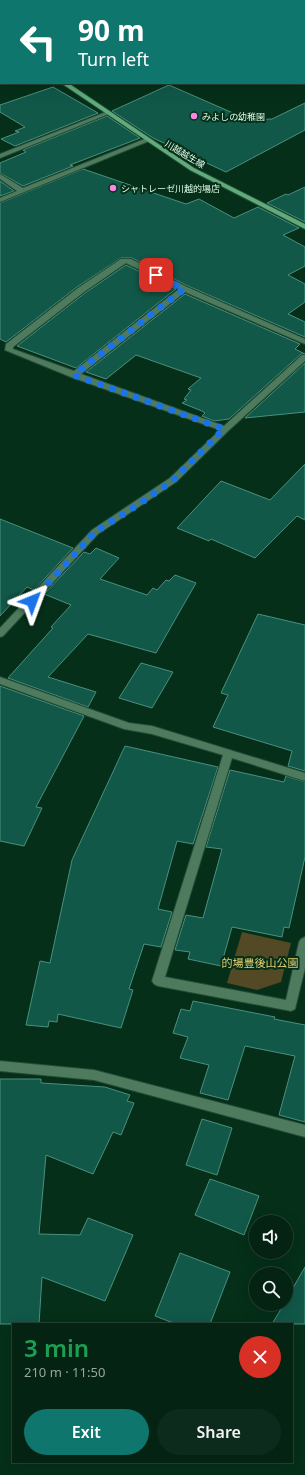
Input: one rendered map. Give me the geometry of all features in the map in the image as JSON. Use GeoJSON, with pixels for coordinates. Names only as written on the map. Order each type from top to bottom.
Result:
{"type":"FeatureCollection","features":[{"type":"Feature","properties":{"kind":"main road","name":"川越越生線"},"geometry":{"type":"LineString","coordinates":[[65,84],[192,170],[305,227]]}},
{"type":"Feature","properties":{"kind":"street"},"geometry":{"type":"LineString","coordinates":[[0,156],[108,113]]}},
{"type":"Feature","properties":{"kind":"street"},"geometry":{"type":"LineString","coordinates":[[0,200],[147,140]]}},
{"type":"Feature","properties":{"kind":"street"},"geometry":{"type":"LineString","coordinates":[[0,176],[22,191]]}},
{"type":"Feature","properties":{"kind":"street"},"geometry":{"type":"LineString","coordinates":[[224,429],[74,375],[9,350],[8,346],[81,290],[124,261],[128,260],[184,289],[305,342]]}},
{"type":"Feature","properties":{"kind":"street"},"geometry":{"type":"LineString","coordinates":[[74,375],[184,289]]}},
{"type":"Feature","properties":{"kind":"street"},"geometry":{"type":"LineString","coordinates":[[0,634],[95,532],[173,480],[224,429],[305,357]]}},
{"type":"Feature","properties":{"kind":"street"},"geometry":{"type":"LineString","coordinates":[[0,680],[128,726],[152,730],[305,777]]}},
{"type":"Feature","properties":{"kind":"street"},"geometry":{"type":"LineString","coordinates":[[228,754],[158,981],[291,1006],[305,942]]}},
{"type":"Feature","properties":{"kind":"street"},"geometry":{"type":"LineString","coordinates":[[0,1066],[94,1075],[305,1131]]}},
{"type":"Feature","properties":{"kind":"green space","name":"的場豊後山公園"},"geometry":{"type":"Polygon","coordinates":[[[242,932],[291,943],[281,982],[257,990],[227,983],[242,932]]]}},
{"type":"Feature","properties":{"kind":"building"},"geometry":{"type":"Polygon","coordinates":[[[169,85],[249,120],[272,119],[305,103],[305,130],[226,172],[153,138],[112,111],[169,85]]]}},
{"type":"Feature","properties":{"kind":"building"},"geometry":{"type":"Polygon","coordinates":[[[53,87],[98,113],[15,146],[1,139],[19,132],[15,131],[25,127],[0,112],[0,105],[53,87]]]}},
{"type":"Feature","properties":{"kind":"building"},"geometry":{"type":"Polygon","coordinates":[[[107,116],[140,138],[70,165],[73,166],[23,186],[0,173],[0,163],[26,152],[23,150],[107,116]]]}},
{"type":"Feature","properties":{"kind":"building"},"geometry":{"type":"Polygon","coordinates":[[[83,169],[186,204],[199,199],[234,218],[258,207],[299,228],[283,235],[305,247],[305,266],[288,275],[305,284],[305,302],[288,314],[305,322],[305,337],[188,286],[132,258],[121,258],[77,287],[6,342],[0,339],[0,203],[83,169]]]}},
{"type":"Feature","properties":{"kind":"building"},"geometry":{"type":"Polygon","coordinates":[[[0,181],[14,191],[0,196],[0,181]]]}},
{"type":"Feature","properties":{"kind":"building"},"geometry":{"type":"Polygon","coordinates":[[[305,187],[305,222],[267,203],[286,194],[288,195],[305,187]]]}},
{"type":"Feature","properties":{"kind":"building"},"geometry":{"type":"Polygon","coordinates":[[[126,265],[176,289],[76,368],[17,346],[85,293],[126,265]]]}},
{"type":"Feature","properties":{"kind":"building"},"geometry":{"type":"Polygon","coordinates":[[[185,294],[300,344],[295,349],[305,354],[301,354],[229,419],[214,421],[202,416],[205,413],[202,411],[182,403],[187,400],[184,399],[191,390],[188,389],[201,378],[136,355],[106,379],[86,372],[185,294]]]}},
{"type":"Feature","properties":{"kind":"building"},"geometry":{"type":"Polygon","coordinates":[[[305,363],[305,412],[245,418],[305,363]]]}},
{"type":"Feature","properties":{"kind":"building"},"geometry":{"type":"Polygon","coordinates":[[[305,464],[305,520],[297,516],[255,558],[211,539],[209,541],[177,528],[221,481],[270,500],[305,464]]]}},
{"type":"Feature","properties":{"kind":"building"},"geometry":{"type":"Polygon","coordinates":[[[0,519],[73,548],[34,590],[27,587],[0,616],[0,519]]]}},
{"type":"Feature","properties":{"kind":"building"},"geometry":{"type":"Polygon","coordinates":[[[96,548],[119,558],[100,579],[147,595],[153,588],[157,590],[166,580],[169,581],[175,575],[196,583],[156,653],[88,634],[48,677],[96,692],[88,707],[8,678],[53,628],[51,627],[71,605],[44,594],[84,552],[90,554],[96,548]]]}},
{"type":"Feature","properties":{"kind":"building"},"geometry":{"type":"Polygon","coordinates":[[[258,614],[305,625],[305,771],[288,766],[292,751],[213,727],[228,695],[221,693],[258,614]]]}},
{"type":"Feature","properties":{"kind":"building"},"geometry":{"type":"Polygon","coordinates":[[[141,663],[173,672],[152,708],[119,698],[141,663]]]}},
{"type":"Feature","properties":{"kind":"building"},"geometry":{"type":"Polygon","coordinates":[[[0,686],[84,716],[36,807],[42,808],[24,846],[0,841],[0,686]]]}},
{"type":"Feature","properties":{"kind":"building"},"geometry":{"type":"Polygon","coordinates":[[[125,746],[218,767],[193,844],[177,841],[158,909],[172,912],[161,947],[144,944],[129,989],[133,990],[121,1028],[58,1014],[57,1022],[49,1021],[48,1027],[26,1025],[40,961],[50,963],[72,860],[125,746]]]}},
{"type":"Feature","properties":{"kind":"building"},"geometry":{"type":"Polygon","coordinates":[[[230,770],[284,782],[286,776],[305,782],[305,857],[289,928],[284,927],[282,937],[232,927],[221,966],[188,959],[190,952],[175,950],[186,915],[203,918],[222,849],[206,847],[230,770]]]}},
{"type":"Feature","properties":{"kind":"building"},"geometry":{"type":"Polygon","coordinates":[[[193,1001],[275,1017],[274,1019],[305,1025],[305,1122],[279,1115],[295,1056],[245,1046],[228,1100],[200,1093],[209,1065],[180,1058],[188,1037],[173,1033],[181,1009],[190,1011],[193,1001]]]}},
{"type":"Feature","properties":{"kind":"building"},"geometry":{"type":"Polygon","coordinates":[[[0,1079],[41,1079],[41,1083],[105,1087],[130,1095],[127,1101],[134,1103],[121,1135],[113,1132],[93,1174],[46,1155],[39,1234],[80,1235],[88,1218],[133,1235],[105,1301],[42,1277],[39,1323],[0,1324],[0,1079]]]}},
{"type":"Feature","properties":{"kind":"building"},"geometry":{"type":"Polygon","coordinates":[[[202,1119],[232,1128],[217,1175],[186,1165],[202,1119]]]}},
{"type":"Feature","properties":{"kind":"building"},"geometry":{"type":"Polygon","coordinates":[[[210,1179],[259,1196],[252,1215],[249,1215],[249,1222],[244,1235],[195,1215],[210,1179]]]}},
{"type":"Feature","properties":{"kind":"building"},"geometry":{"type":"Polygon","coordinates":[[[180,1253],[230,1272],[210,1323],[173,1323],[155,1316],[180,1253]]]}},
{"type":"Feature","properties":{"kind":"building"},"geometry":{"type":"Polygon","coordinates":[[[305,1267],[305,1324],[273,1323],[280,1311],[293,1311],[293,1288],[305,1267]]]}},
{"type":"Feature","properties":{"kind":"place","name":"みよしの幼稚園"},"geometry":{"type":"Point","coordinates":[194,116]}},
{"type":"Feature","properties":{"kind":"place","name":"シャトレーゼ川越的場店"},"geometry":{"type":"Point","coordinates":[113,188]}},
{"type":"Feature","properties":{"kind":"route"},"geometry":{"type":"LineString","coordinates":[[32,601],[95,532],[173,480],[224,429],[74,375],[184,289],[156,275]]}}]}
